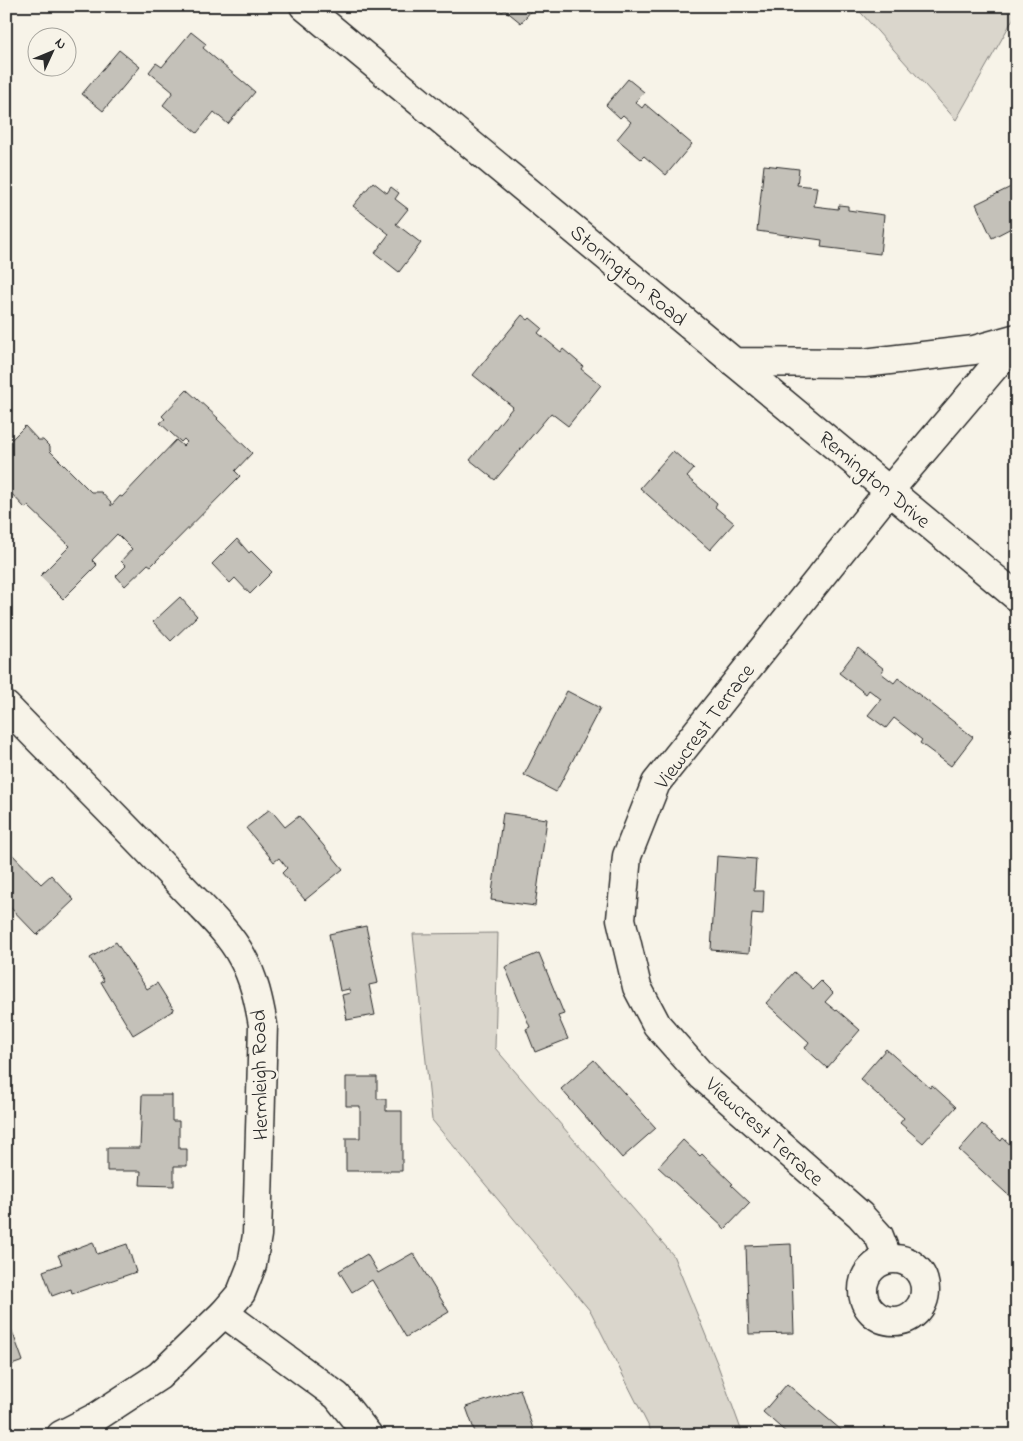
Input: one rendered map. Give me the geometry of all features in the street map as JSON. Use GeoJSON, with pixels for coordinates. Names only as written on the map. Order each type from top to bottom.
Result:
{"type":"FeatureCollection","features":[{"type":"Feature","properties":{"kind":"street","name":"Stonington Road"},"geometry":{"type":"LineString","coordinates":[[304,6],[734,362]]}},
{"type":"Feature","properties":{"kind":"street"},"geometry":{"type":"LineString","coordinates":[[734,362],[864,363],[974,350],[1017,339]]}},
{"type":"Feature","properties":{"kind":"street"},"geometry":{"type":"LineString","coordinates":[[889,491],[1017,339]]}},
{"type":"Feature","properties":{"kind":"street","name":"Remington Drive"},"geometry":{"type":"LineString","coordinates":[[734,362],[1017,597]]}},
{"type":"Feature","properties":{"kind":"street","name":"Viewcrest Terrace"},"geometry":{"type":"LineString","coordinates":[[888,1260],[879,1236],[860,1215],[702,1076],[658,1025],[637,987],[620,919],[627,856],[656,783],[889,491]]}},
{"type":"Feature","properties":{"kind":"street","name":"Hermleigh Road"},"geometry":{"type":"LineString","coordinates":[[6,706],[149,851],[225,933],[242,956],[252,978],[263,1026],[257,1235],[252,1265],[241,1293],[224,1313],[159,1376],[98,1416],[61,1435]]}},
{"type":"Feature","properties":{"kind":"street"},"geometry":{"type":"LineString","coordinates":[[224,1313],[337,1396],[368,1435]]}},
{"type":"Feature","properties":{"kind":"shaded area"},"geometry":{"type":"Polygon","coordinates":[[[855,6],[1017,6],[1017,12],[956,120],[855,6]]]}},
{"type":"Feature","properties":{"kind":"shaded area"},"geometry":{"type":"Polygon","coordinates":[[[498,933],[495,1048],[673,1255],[717,1363],[743,1435],[653,1435],[591,1312],[432,1120],[413,934],[498,933]]]}},
{"type":"Feature","properties":{"kind":"building"},"geometry":{"type":"Polygon","coordinates":[[[495,6],[535,6],[521,23],[505,10],[502,12],[495,6]]]}},
{"type":"Feature","properties":{"kind":"building"},"geometry":{"type":"Polygon","coordinates":[[[191,32],[206,44],[203,48],[255,92],[228,124],[214,112],[197,133],[163,105],[173,92],[149,72],[156,63],[162,67],[191,32]]]}},
{"type":"Feature","properties":{"kind":"building"},"geometry":{"type":"Polygon","coordinates":[[[119,50],[140,67],[103,111],[82,94],[119,50]]]}},
{"type":"Feature","properties":{"kind":"building"},"geometry":{"type":"Polygon","coordinates":[[[628,79],[644,92],[635,102],[642,108],[645,104],[692,144],[666,175],[644,156],[641,159],[617,139],[631,122],[623,115],[620,118],[606,105],[628,79]]]}},
{"type":"Feature","properties":{"kind":"building"},"geometry":{"type":"Polygon","coordinates":[[[764,165],[799,169],[797,185],[817,187],[814,206],[838,209],[839,205],[848,206],[848,210],[884,215],[880,254],[821,247],[822,240],[757,231],[764,165]]]}},
{"type":"Feature","properties":{"kind":"building"},"geometry":{"type":"Polygon","coordinates":[[[373,182],[387,193],[391,187],[399,193],[395,199],[408,209],[396,224],[421,243],[399,272],[375,253],[389,234],[353,206],[373,182]]]}},
{"type":"Feature","properties":{"kind":"building"},"geometry":{"type":"Polygon","coordinates":[[[1017,184],[1017,225],[992,238],[976,204],[1017,184]]]}},
{"type":"Feature","properties":{"kind":"building"},"geometry":{"type":"Polygon","coordinates":[[[522,315],[528,320],[530,318],[542,328],[538,333],[561,352],[563,349],[583,366],[581,369],[601,385],[568,426],[551,413],[495,480],[470,460],[513,407],[473,375],[522,315]]]}},
{"type":"Feature","properties":{"kind":"building"},"geometry":{"type":"Polygon","coordinates":[[[187,390],[252,453],[235,471],[240,476],[151,566],[148,564],[125,586],[116,576],[126,566],[121,561],[132,549],[117,534],[92,560],[97,565],[63,599],[40,576],[70,546],[28,506],[25,508],[9,491],[6,491],[6,445],[25,426],[38,440],[43,440],[50,447],[50,451],[91,492],[101,492],[111,503],[111,506],[120,496],[122,497],[176,440],[183,446],[187,442],[184,439],[181,442],[160,423],[165,419],[162,416],[187,390]]]}},
{"type":"Feature","properties":{"kind":"building"},"geometry":{"type":"Polygon","coordinates":[[[673,451],[694,469],[687,477],[717,503],[715,507],[734,523],[710,550],[640,488],[673,451]]]}},
{"type":"Feature","properties":{"kind":"building"},"geometry":{"type":"Polygon","coordinates":[[[237,539],[249,553],[251,551],[272,572],[250,594],[235,578],[230,583],[212,564],[237,539]]]}},
{"type":"Feature","properties":{"kind":"building"},"geometry":{"type":"Polygon","coordinates":[[[180,597],[197,616],[171,641],[153,622],[180,597]]]}},
{"type":"Feature","properties":{"kind":"building"},"geometry":{"type":"Polygon","coordinates":[[[858,648],[884,669],[881,673],[894,683],[898,678],[973,737],[951,766],[920,743],[922,740],[894,718],[886,728],[868,715],[881,699],[869,690],[866,694],[839,673],[858,648]]]}},
{"type":"Feature","properties":{"kind":"building"},"geometry":{"type":"Polygon","coordinates":[[[567,691],[600,708],[556,792],[524,775],[567,691]]]}},
{"type":"Feature","properties":{"kind":"building"},"geometry":{"type":"Polygon","coordinates":[[[270,809],[285,827],[299,816],[343,869],[305,900],[282,873],[287,868],[279,858],[274,862],[246,828],[270,809]]]}},
{"type":"Feature","properties":{"kind":"building"},"geometry":{"type":"Polygon","coordinates":[[[503,813],[547,819],[535,906],[491,900],[503,813]]]}},
{"type":"Feature","properties":{"kind":"building"},"geometry":{"type":"Polygon","coordinates":[[[6,848],[41,884],[51,875],[74,900],[37,935],[6,903],[6,848]]]}},
{"type":"Feature","properties":{"kind":"building"},"geometry":{"type":"Polygon","coordinates":[[[717,856],[756,859],[754,891],[764,891],[763,914],[752,913],[749,953],[711,950],[717,856]]]}},
{"type":"Feature","properties":{"kind":"building"},"geometry":{"type":"Polygon","coordinates":[[[366,926],[378,983],[369,985],[375,1015],[347,1020],[342,995],[350,993],[349,989],[340,991],[329,934],[366,926]]]}},
{"type":"Feature","properties":{"kind":"building"},"geometry":{"type":"Polygon","coordinates":[[[116,942],[147,989],[157,983],[174,1010],[133,1035],[101,982],[104,981],[90,958],[116,942]]]}},
{"type":"Feature","properties":{"kind":"building"},"geometry":{"type":"Polygon","coordinates":[[[539,953],[564,1014],[558,1016],[568,1039],[535,1052],[526,1029],[530,1027],[505,967],[539,953]]]}},
{"type":"Feature","properties":{"kind":"building"},"geometry":{"type":"Polygon","coordinates":[[[794,972],[813,989],[821,981],[833,993],[825,1002],[860,1030],[827,1068],[805,1048],[809,1042],[766,1003],[794,972]]]}},
{"type":"Feature","properties":{"kind":"building"},"geometry":{"type":"Polygon","coordinates":[[[886,1049],[930,1088],[932,1085],[956,1107],[923,1143],[900,1123],[904,1118],[860,1079],[886,1049]]]}},
{"type":"Feature","properties":{"kind":"building"},"geometry":{"type":"Polygon","coordinates":[[[594,1060],[656,1128],[622,1158],[561,1089],[594,1060]]]}},
{"type":"Feature","properties":{"kind":"building"},"geometry":{"type":"Polygon","coordinates":[[[346,1077],[377,1077],[377,1099],[386,1099],[386,1111],[402,1111],[402,1171],[346,1171],[346,1138],[360,1138],[360,1106],[346,1106],[346,1077]]]}},
{"type":"Feature","properties":{"kind":"building"},"geometry":{"type":"Polygon","coordinates":[[[142,1095],[172,1095],[172,1121],[179,1121],[179,1149],[187,1149],[187,1166],[174,1166],[174,1186],[140,1185],[141,1171],[107,1171],[107,1148],[140,1148],[142,1095]]]}},
{"type":"Feature","properties":{"kind":"building"},"geometry":{"type":"Polygon","coordinates":[[[982,1124],[1001,1141],[1003,1138],[1017,1151],[1017,1203],[959,1150],[982,1124]]]}},
{"type":"Feature","properties":{"kind":"building"},"geometry":{"type":"Polygon","coordinates":[[[683,1140],[700,1156],[702,1154],[750,1203],[725,1229],[658,1167],[683,1140]]]}},
{"type":"Feature","properties":{"kind":"building"},"geometry":{"type":"Polygon","coordinates":[[[93,1242],[97,1254],[127,1244],[136,1272],[72,1294],[71,1289],[52,1296],[43,1271],[62,1264],[58,1255],[93,1242]]]}},
{"type":"Feature","properties":{"kind":"building"},"geometry":{"type":"Polygon","coordinates":[[[791,1244],[794,1333],[749,1334],[746,1246],[791,1244]]]}},
{"type":"Feature","properties":{"kind":"building"},"geometry":{"type":"Polygon","coordinates":[[[413,1253],[449,1312],[406,1337],[372,1280],[352,1292],[339,1271],[367,1254],[378,1273],[413,1253]]]}},
{"type":"Feature","properties":{"kind":"building"},"geometry":{"type":"Polygon","coordinates":[[[8,1320],[23,1361],[6,1367],[6,1321],[8,1320]]]}},
{"type":"Feature","properties":{"kind":"building"},"geometry":{"type":"Polygon","coordinates":[[[787,1384],[847,1435],[789,1435],[763,1412],[787,1384]]]}},
{"type":"Feature","properties":{"kind":"building"},"geometry":{"type":"Polygon","coordinates":[[[520,1389],[535,1435],[476,1435],[466,1407],[520,1389]]]}},
{"type":"Feature","properties":{"kind":"building"},"geometry":{"type":"Polygon","coordinates":[[[221,1427],[237,1435],[217,1435],[221,1427]]]}}]}
